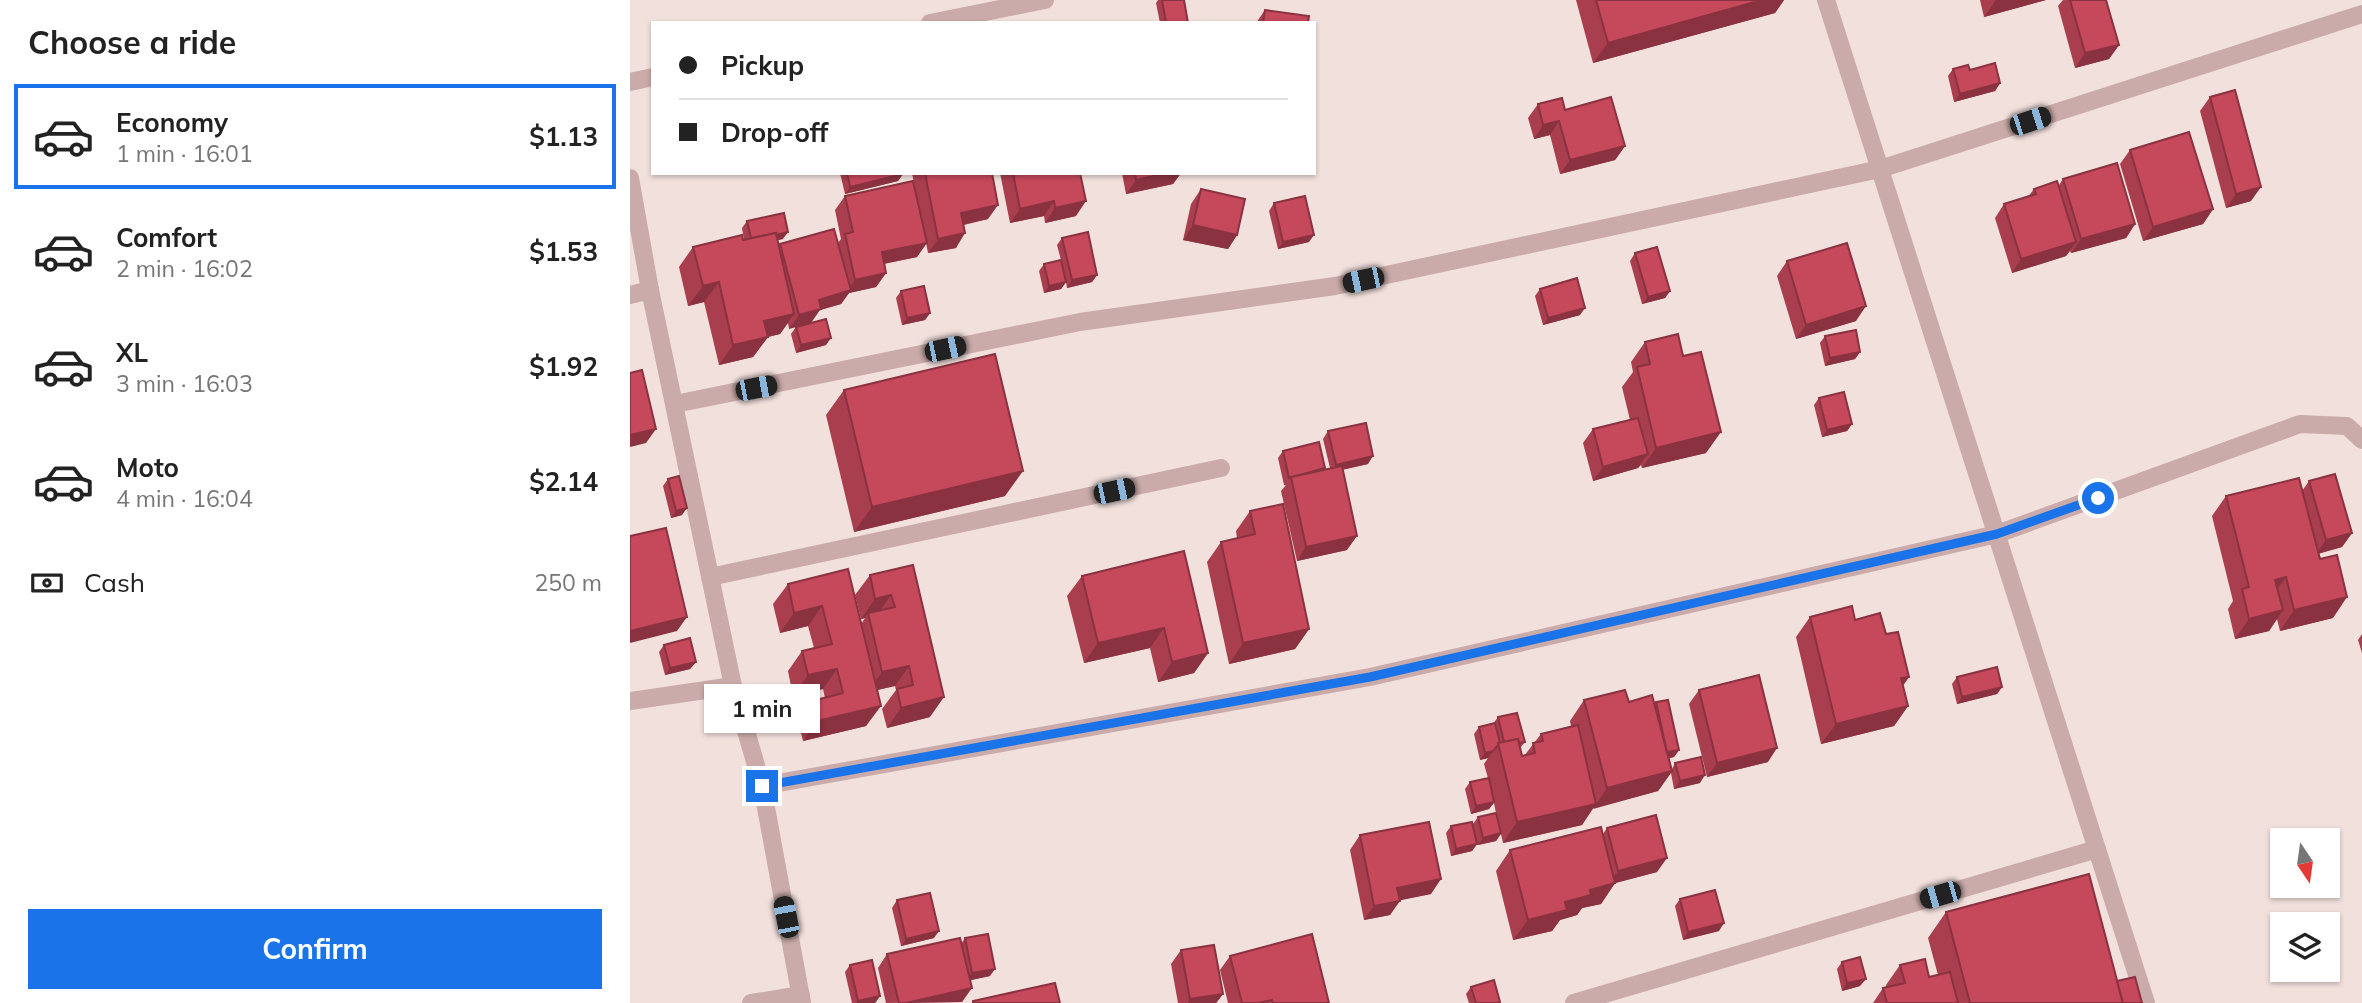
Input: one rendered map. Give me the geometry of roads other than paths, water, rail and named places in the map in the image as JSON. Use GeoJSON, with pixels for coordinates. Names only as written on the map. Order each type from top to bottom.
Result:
{"type":"FeatureCollection","features":[{"type":"Feature","properties":{"kind":"street"},"geometry":{"type":"LineString","coordinates":[[940,21],[1045,0]]}},
{"type":"Feature","properties":{"kind":"street"},"geometry":{"type":"LineString","coordinates":[[1826,0],[2146,1003]]}},
{"type":"Feature","properties":{"kind":"street"},"geometry":{"type":"LineString","coordinates":[[675,404],[1080,322],[1335,286],[1880,169],[2362,14]]}},
{"type":"Feature","properties":{"kind":"street"},"geometry":{"type":"LineString","coordinates":[[630,82],[651,77]]}},
{"type":"Feature","properties":{"kind":"street"},"geometry":{"type":"LineString","coordinates":[[630,178],[650,290],[733,686],[762,786],[802,999],[751,1003]]}},
{"type":"Feature","properties":{"kind":"street"},"geometry":{"type":"LineString","coordinates":[[630,295],[650,290]]}},
{"type":"Feature","properties":{"kind":"street"},"geometry":{"type":"LineString","coordinates":[[762,786],[1370,677],[1997,534],[2300,424],[2347,426],[2362,440]]}},
{"type":"Feature","properties":{"kind":"street"},"geometry":{"type":"LineString","coordinates":[[710,577],[1221,468]]}},
{"type":"Feature","properties":{"kind":"street"},"geometry":{"type":"LineString","coordinates":[[630,701],[733,686]]}},
{"type":"Feature","properties":{"kind":"street"},"geometry":{"type":"LineString","coordinates":[[1574,1003],[2097,849]]}}]}
